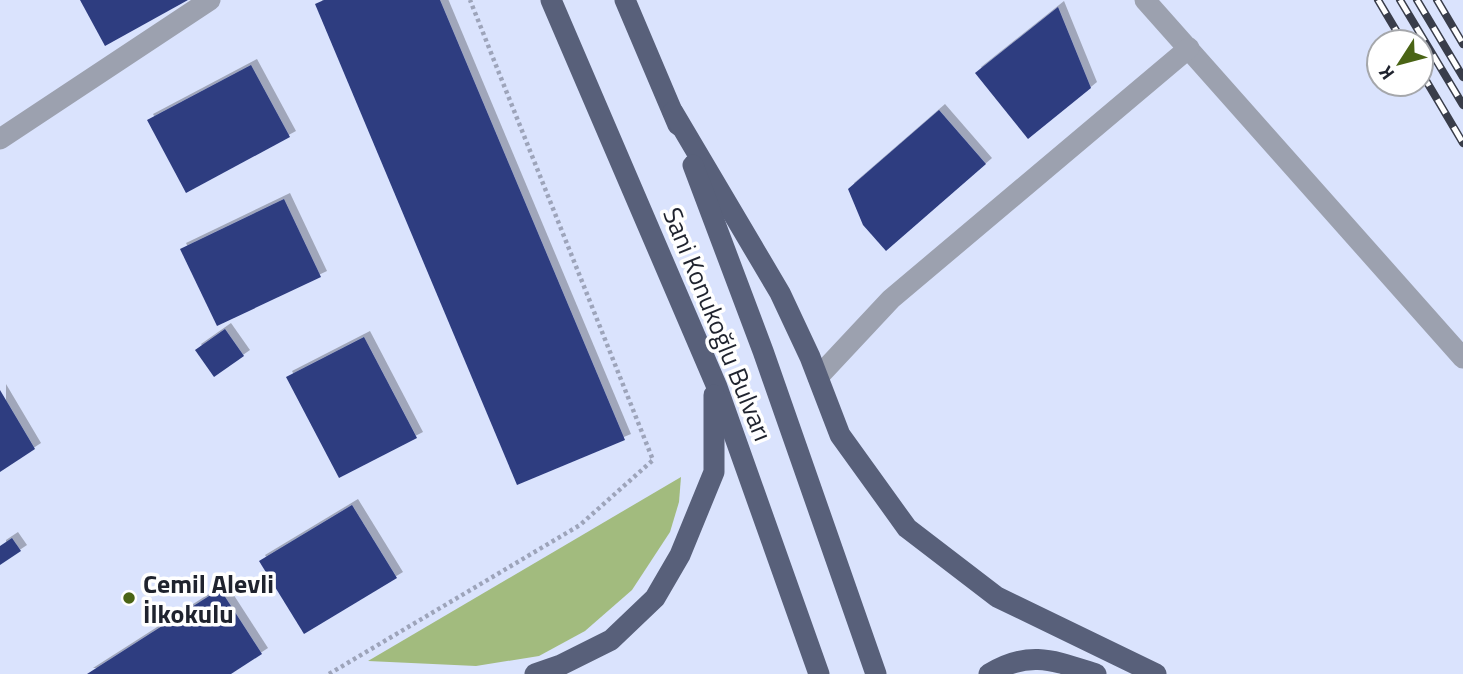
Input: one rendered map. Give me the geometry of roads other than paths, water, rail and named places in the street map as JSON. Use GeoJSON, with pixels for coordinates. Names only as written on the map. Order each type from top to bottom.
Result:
{"type":"FeatureCollection","features":[{"type":"Feature","properties":{"kind":"highway","name":"Sani Konukoğlu Bulvarı"},"geometry":{"type":"LineString","coordinates":[[551,0],[714,379],[820,674]]}},
{"type":"Feature","properties":{"kind":"highway","name":"Sani Konukoğlu Bulvarı"},"geometry":{"type":"LineString","coordinates":[[625,0],[673,112],[763,351],[876,674]]}},
{"type":"Feature","properties":{"kind":"highway"},"geometry":{"type":"LineString","coordinates":[[673,112],[780,293],[818,377],[840,435],[907,528],[997,597],[1156,674]]}},
{"type":"Feature","properties":{"kind":"highway"},"geometry":{"type":"LineString","coordinates":[[535,674],[561,665],[611,640],[655,598],[680,555],[714,472],[714,379]]}},
{"type":"Feature","properties":{"kind":"highway"},"geometry":{"type":"LineString","coordinates":[[989,674],[1002,666],[1026,659],[1050,659],[1096,674]]}},
{"type":"Feature","properties":{"kind":"street"},"geometry":{"type":"LineString","coordinates":[[0,139],[210,0]]}},
{"type":"Feature","properties":{"kind":"street"},"geometry":{"type":"LineString","coordinates":[[1145,0],[1463,358]]}},
{"type":"Feature","properties":{"kind":"street"},"geometry":{"type":"LineString","coordinates":[[818,377],[891,299],[1189,48]]}},
{"type":"Feature","properties":{"kind":"railway"},"geometry":{"type":"LineString","coordinates":[[1378,0],[1395,28]]}},
{"type":"Feature","properties":{"kind":"railway"},"geometry":{"type":"LineString","coordinates":[[1400,0],[1463,105]]}},
{"type":"Feature","properties":{"kind":"railway"},"geometry":{"type":"LineString","coordinates":[[1417,0],[1463,77]]}},
{"type":"Feature","properties":{"kind":"railway"},"geometry":{"type":"LineString","coordinates":[[1437,0],[1463,44]]}},
{"type":"Feature","properties":{"kind":"railway"},"geometry":{"type":"LineString","coordinates":[[1435,96],[1463,143]]}},
{"type":"Feature","properties":{"kind":"place","name":"Cemil Alevli İlkokulu"},"geometry":{"type":"Point","coordinates":[129,598]}}]}
